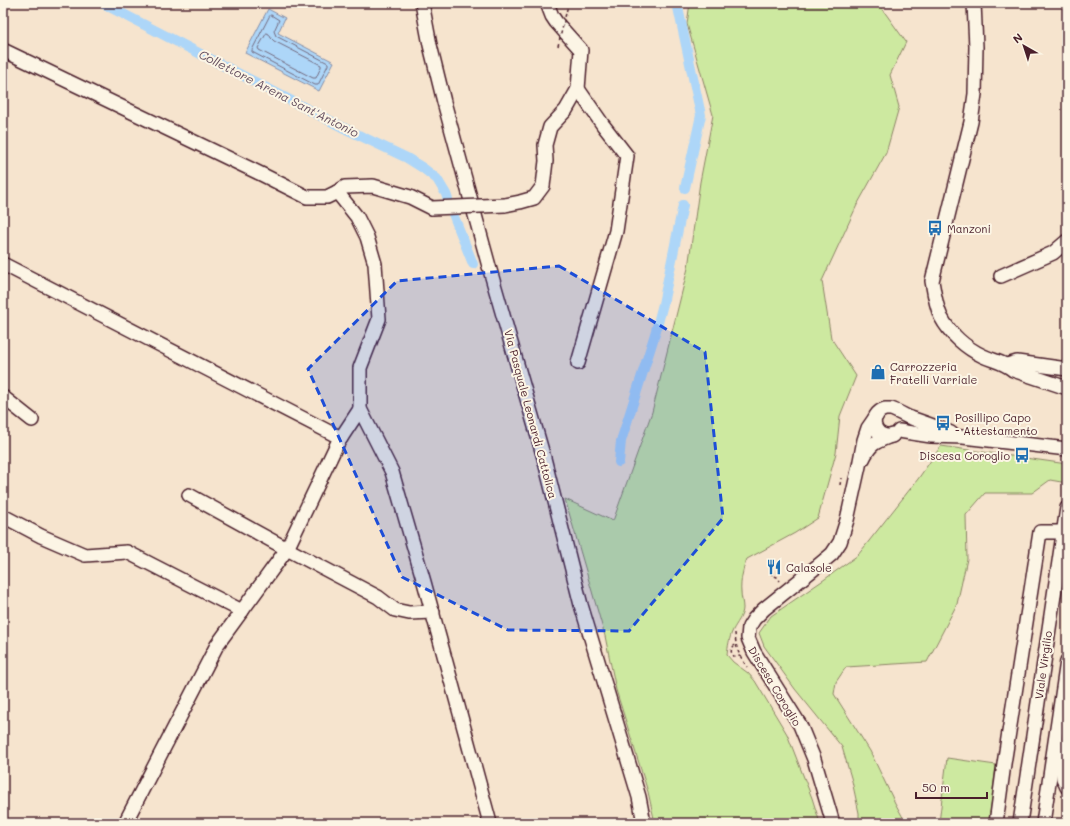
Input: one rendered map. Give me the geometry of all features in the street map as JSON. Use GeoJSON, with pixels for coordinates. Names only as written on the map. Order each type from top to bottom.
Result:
{"type":"FeatureCollection","features":[{"type":"Feature","properties":{"kind":"street","name":"Via Pasquale Leonardi Cattolica"},"geometry":{"type":"LineString","coordinates":[[422,3],[446,109],[544,458],[581,605],[639,797],[644,823]]}},
{"type":"Feature","properties":{"kind":"street"},"geometry":{"type":"LineString","coordinates":[[3,50],[307,197],[327,197],[345,187],[373,186],[410,197],[432,208],[505,205],[534,198],[543,186],[546,161],[545,145],[550,127],[566,110],[578,89],[581,50],[556,22],[547,3]]}},
{"type":"Feature","properties":{"kind":"street"},"geometry":{"type":"LineString","coordinates":[[974,3],[976,47],[975,94],[971,122],[932,281],[935,298],[941,317],[954,335],[967,347],[984,356],[1007,365],[1014,370],[1067,388]]}},
{"type":"Feature","properties":{"kind":"street"},"geometry":{"type":"LineString","coordinates":[[578,89],[627,156],[616,231],[578,363]]}},
{"type":"Feature","properties":{"kind":"street"},"geometry":{"type":"LineString","coordinates":[[337,192],[357,217],[367,237],[375,264],[379,319],[360,368],[360,409],[392,472],[433,612],[490,823]]}},
{"type":"Feature","properties":{"kind":"street"},"geometry":{"type":"LineString","coordinates":[[1001,276],[1053,252],[1067,241]]}},
{"type":"Feature","properties":{"kind":"street"},"geometry":{"type":"LineString","coordinates":[[3,264],[341,438]]}},
{"type":"Feature","properties":{"kind":"street"},"geometry":{"type":"LineString","coordinates":[[1007,365],[1017,362],[1067,369]]}},
{"type":"Feature","properties":{"kind":"street"},"geometry":{"type":"LineString","coordinates":[[3,397],[32,420]]}},
{"type":"Feature","properties":{"kind":"street"},"geometry":{"type":"LineString","coordinates":[[125,823],[216,644],[287,549],[341,438],[360,409]]}},
{"type":"Feature","properties":{"kind":"street"},"geometry":{"type":"LineString","coordinates":[[964,437],[888,409],[880,412],[875,420],[876,429],[887,436],[896,433],[964,437],[1067,449]]}},
{"type":"Feature","properties":{"kind":"street"},"geometry":{"type":"LineString","coordinates":[[896,411],[901,418],[902,423],[901,427],[896,433]]}},
{"type":"Feature","properties":{"kind":"street","name":"Discesa Coroglio"},"geometry":{"type":"LineString","coordinates":[[833,823],[814,759],[800,725],[754,652],[748,638],[749,628],[754,619],[764,609],[832,554],[840,542],[847,520],[864,440],[868,428],[877,415]]}},
{"type":"Feature","properties":{"kind":"street","name":"Discesa Coroglio"},"geometry":{"type":"LineString","coordinates":[[859,466],[868,449],[875,443],[896,433]]}},
{"type":"Feature","properties":{"kind":"street"},"geometry":{"type":"LineString","coordinates":[[189,495],[378,597],[395,610],[409,613],[433,612]]}},
{"type":"Feature","properties":{"kind":"street","name":"Viale Virgilio"},"geometry":{"type":"LineString","coordinates":[[1020,823],[1065,532],[1067,508]]}},
{"type":"Feature","properties":{"kind":"street"},"geometry":{"type":"LineString","coordinates":[[3,516],[41,536],[85,555],[127,552],[242,611]]}},
{"type":"Feature","properties":{"kind":"street"},"geometry":{"type":"LineString","coordinates":[[996,823],[1040,532],[1065,532]]}},
{"type":"Feature","properties":{"kind":"street"},"geometry":{"type":"LineString","coordinates":[[1043,823],[1067,661]]}},
{"type":"Feature","properties":{"kind":"street"},"geometry":{"type":"LineString","coordinates":[[1067,694],[1059,756],[1065,768],[1063,778],[1067,788]]}},
{"type":"Feature","properties":{"kind":"path"},"geometry":{"type":"LineString","coordinates":[[558,46],[568,4]]}},
{"type":"Feature","properties":{"kind":"path"},"geometry":{"type":"LineString","coordinates":[[840,485],[841,478]]}},
{"type":"Feature","properties":{"kind":"path"},"geometry":{"type":"LineString","coordinates":[[772,572],[772,575],[777,577],[782,582]]}},
{"type":"Feature","properties":{"kind":"path"},"geometry":{"type":"LineString","coordinates":[[735,633],[736,648],[747,667]]}},
{"type":"Feature","properties":{"kind":"path"},"geometry":{"type":"LineString","coordinates":[[736,644],[732,648],[732,655],[735,657],[740,656]]}},
{"type":"Feature","properties":{"kind":"highlighted area"},"geometry":{"type":"Polygon","coordinates":[[[559,266],[705,352],[723,518],[629,631],[508,630],[402,577],[308,369],[397,281],[559,266]]]}},
{"type":"Feature","properties":{"kind":"green space"},"geometry":{"type":"Polygon","coordinates":[[[690,3],[878,3],[906,42],[890,75],[899,107],[886,153],[857,205],[822,281],[831,338],[856,376],[840,416],[836,453],[818,518],[795,533],[747,559],[741,584],[743,611],[733,630],[727,655],[755,681],[787,734],[820,823],[655,823],[648,792],[616,690],[605,636],[565,499],[613,521],[652,412],[688,268],[700,182],[713,115],[687,24],[690,3]]]}},
{"type":"Feature","properties":{"kind":"green space"},"geometry":{"type":"Polygon","coordinates":[[[941,446],[1067,464],[1067,483],[1050,480],[1032,493],[985,493],[966,515],[967,559],[957,604],[927,662],[846,667],[836,682],[834,694],[870,751],[906,823],[859,823],[859,813],[852,781],[842,747],[795,689],[764,646],[759,633],[771,616],[858,555],[918,479],[941,446]]]}},
{"type":"Feature","properties":{"kind":"green space"},"geometry":{"type":"Polygon","coordinates":[[[947,758],[996,765],[989,823],[939,823],[947,758]]]}},
{"type":"Feature","properties":{"kind":"water"},"geometry":{"type":"Polygon","coordinates":[[[268,9],[285,18],[278,33],[334,62],[319,91],[245,53],[268,9]]]}},
{"type":"Feature","properties":{"kind":"waterway","name":"Collettore Arena Sant'Antonio"},"geometry":{"type":"LineString","coordinates":[[102,3],[348,130],[407,158],[423,168],[437,179],[446,194],[473,264]]}},
{"type":"Feature","properties":{"kind":"waterway"},"geometry":{"type":"LineString","coordinates":[[677,3],[701,115],[685,188]]}},
{"type":"Feature","properties":{"kind":"waterway"},"geometry":{"type":"LineString","coordinates":[[619,462],[621,441],[663,304],[683,205]]}},
{"type":"Feature","properties":{"kind":"place","name":"Manzoni"},"geometry":{"type":"Point","coordinates":[935,228]}},
{"type":"Feature","properties":{"kind":"place","name":"Carrozzeria Fratelli Varriale"},"geometry":{"type":"Point","coordinates":[878,372]}},
{"type":"Feature","properties":{"kind":"place","name":"Posillipo Capo - Attestamento"},"geometry":{"type":"Point","coordinates":[943,423]}},
{"type":"Feature","properties":{"kind":"place","name":"Discesa Coroglio"},"geometry":{"type":"Point","coordinates":[1022,455]}},
{"type":"Feature","properties":{"kind":"place","name":"Calasole"},"geometry":{"type":"Point","coordinates":[774,567]}}]}
